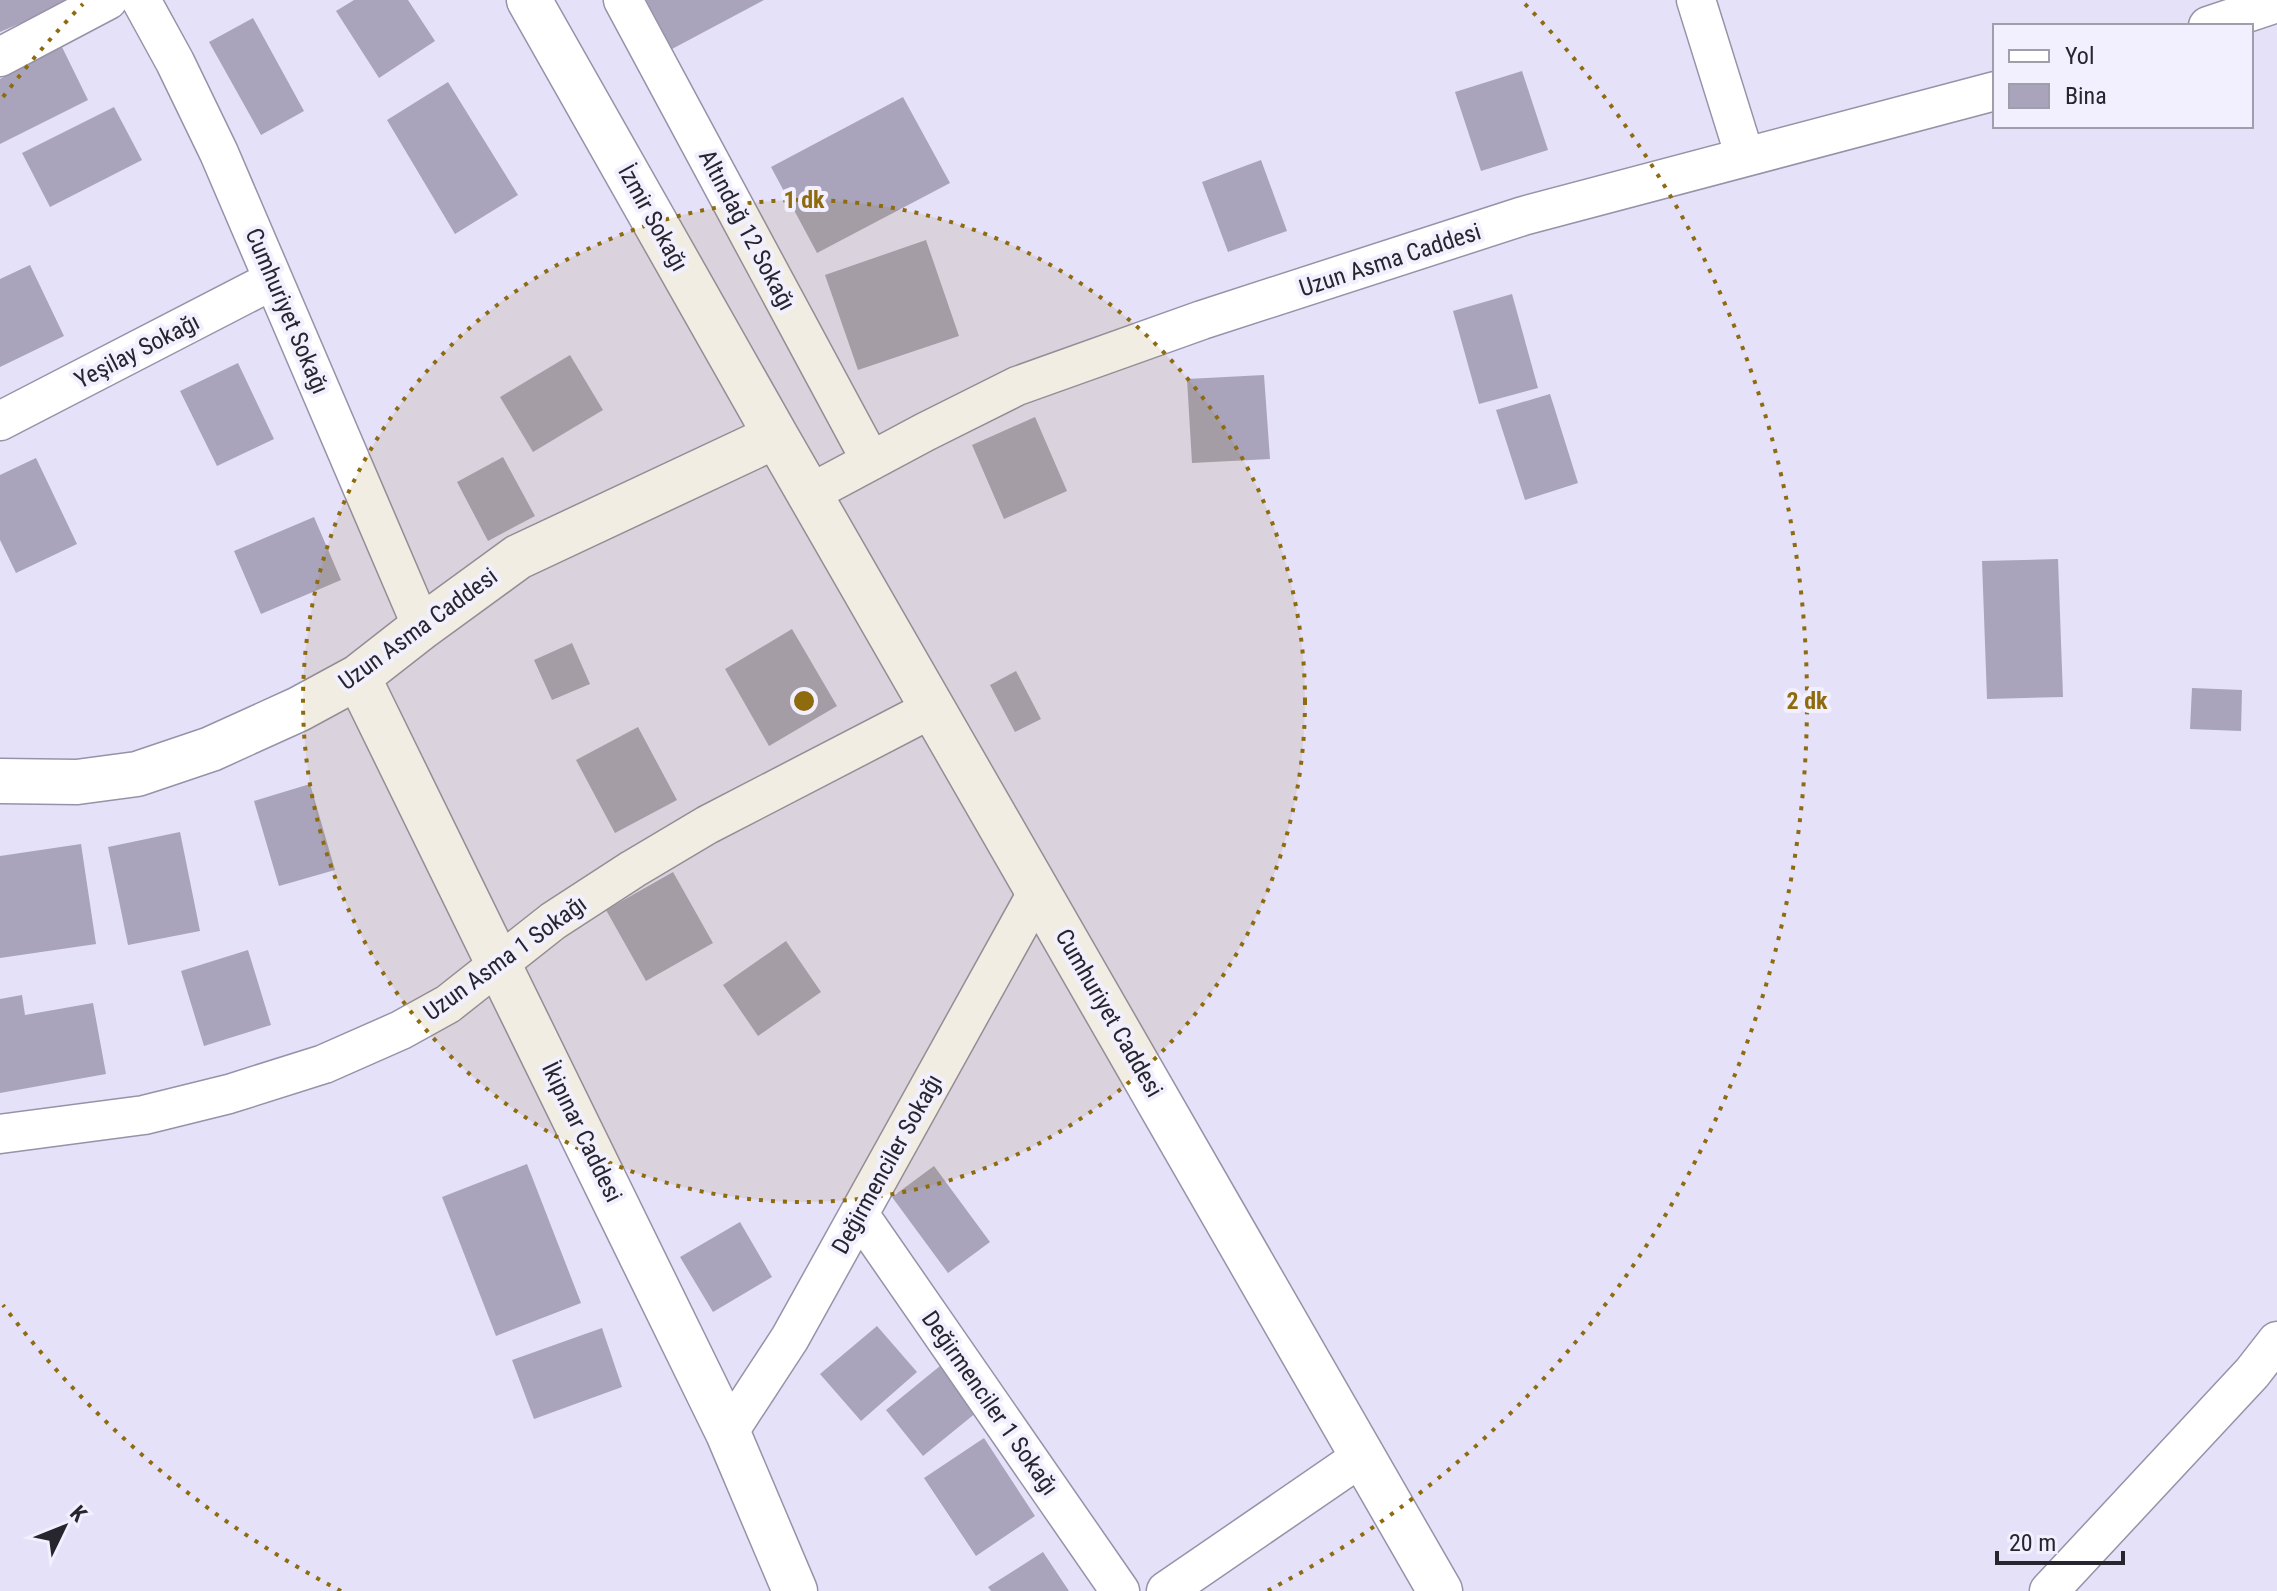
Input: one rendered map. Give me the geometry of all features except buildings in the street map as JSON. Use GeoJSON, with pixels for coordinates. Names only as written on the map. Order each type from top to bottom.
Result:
{"type":"FeatureCollection","features":[{"type":"Feature","properties":{"kind":"street"},"geometry":{"type":"LineString","coordinates":[[0,57],[108,0]]}},
{"type":"Feature","properties":{"kind":"street","name":"Cumhuriyet Sokağı"},"geometry":{"type":"LineString","coordinates":[[141,0],[219,153],[422,627]]}},
{"type":"Feature","properties":{"kind":"street","name":"İzmir Sokağı"},"geometry":{"type":"LineString","coordinates":[[529,0],[776,436]]}},
{"type":"Feature","properties":{"kind":"street","name":"Altındağ 12 Sokağı"},"geometry":{"type":"LineString","coordinates":[[623,0],[871,461]]}},
{"type":"Feature","properties":{"kind":"street"},"geometry":{"type":"LineString","coordinates":[[1696,0],[1745,157]]}},
{"type":"Feature","properties":{"kind":"street"},"geometry":{"type":"LineString","coordinates":[[2214,24],[2277,3]]}},
{"type":"Feature","properties":{"kind":"street","name":"Uzun Asma Caddesi"},"geometry":{"type":"LineString","coordinates":[[809,494],[1017,386],[1202,320],[1523,216],[1993,92]]}},
{"type":"Feature","properties":{"kind":"street","name":"Yeşilay Sokağı"},"geometry":{"type":"LineString","coordinates":[[0,421],[273,280]]}},
{"type":"Feature","properties":{"kind":"street","name":"Cumhuriyet Caddesi"},"geometry":{"type":"LineString","coordinates":[[776,436],[1440,1591]]}},
{"type":"Feature","properties":{"kind":"street","name":"Uzun Asma Caddesi"},"geometry":{"type":"LineString","coordinates":[[0,781],[77,782],[137,774],[211,749],[299,709],[358,677],[518,557],[776,436]]}},
{"type":"Feature","properties":{"kind":"street","name":"İkipınar Caddesi"},"geometry":{"type":"LineString","coordinates":[[358,677],[728,1433],[795,1591]]}},
{"type":"Feature","properties":{"kind":"street","name":"Uzun Asma 1 Sokağı"},"geometry":{"type":"LineString","coordinates":[[0,1134],[144,1115],[229,1094],[324,1064],[401,1030],[448,1004],[553,921],[633,869],[707,825],[933,708]]}},
{"type":"Feature","properties":{"kind":"street","name":"Değirmenciler Sokağı"},"geometry":{"type":"LineString","coordinates":[[728,1433],[790,1338],[1038,891]]}},
{"type":"Feature","properties":{"kind":"street","name":"Değirmenciler 1 Sokağı"},"geometry":{"type":"LineString","coordinates":[[859,1214],[1120,1591]]}},
{"type":"Feature","properties":{"kind":"street"},"geometry":{"type":"LineString","coordinates":[[2049,1591],[2252,1373],[2277,1341]]}},
{"type":"Feature","properties":{"kind":"street"},"geometry":{"type":"LineString","coordinates":[[1166,1591],[1364,1455]]}}]}
